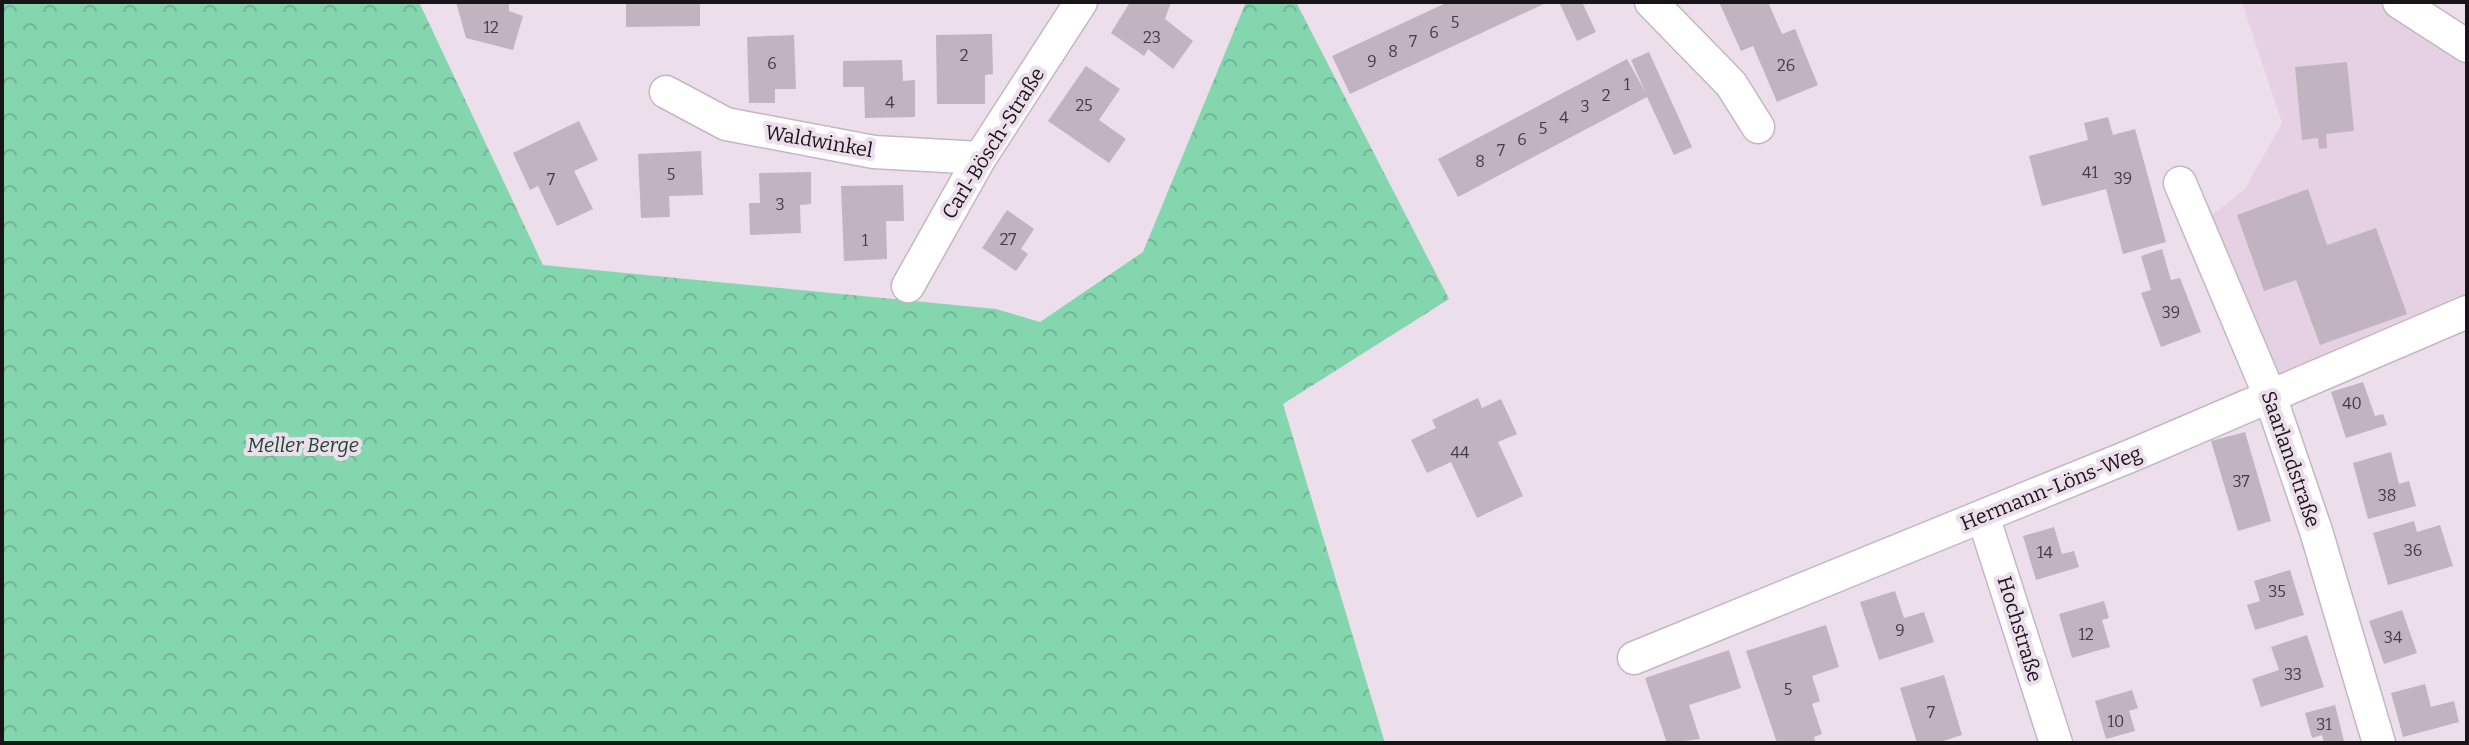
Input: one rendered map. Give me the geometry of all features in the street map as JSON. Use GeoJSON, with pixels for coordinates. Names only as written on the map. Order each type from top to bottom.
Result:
{"type":"FeatureCollection","features":[{"type":"Feature","properties":{"kind":"street","name":"Carl-Bösch-Straße"},"geometry":{"type":"LineString","coordinates":[[908,286],[980,158],[1034,80],[1081,2]]}},
{"type":"Feature","properties":{"kind":"street"},"geometry":{"type":"LineString","coordinates":[[1651,2],[1731,84],[1758,127]]}},
{"type":"Feature","properties":{"kind":"street"},"geometry":{"type":"LineString","coordinates":[[2399,2],[2467,46]]}},
{"type":"Feature","properties":{"kind":"street","name":"Waldwinkel"},"geometry":{"type":"LineString","coordinates":[[666,92],[726,124],[874,152],[980,158]]}},
{"type":"Feature","properties":{"kind":"street","name":"Saarlandstraße"},"geometry":{"type":"LineString","coordinates":[[2180,183],[2270,396],[2316,531],[2379,743]]}},
{"type":"Feature","properties":{"kind":"street","name":"Hermann-Löns-Weg"},"geometry":{"type":"LineString","coordinates":[[1634,658],[1983,516],[2467,312]]}},
{"type":"Feature","properties":{"kind":"street","name":"Hochstraße"},"geometry":{"type":"LineString","coordinates":[[1983,516],[2056,743]]}},
{"type":"Feature","properties":{"kind":"shaded area"},"geometry":{"type":"Polygon","coordinates":[[[2242,2],[2399,2],[2467,46],[2467,312],[2270,396],[2197,227],[2245,189],[2282,123],[2242,2]]]}},
{"type":"Feature","properties":{"kind":"green space","name":"Meller Berge"},"geometry":{"type":"Polygon","coordinates":[[[2,2],[419,2],[543,265],[996,309],[1040,322],[1143,252],[1246,2],[1296,2],[1449,299],[1283,404],[1385,743],[2,743],[2,2]]]}},
{"type":"Feature","properties":{"kind":"building"},"geometry":{"type":"Polygon","coordinates":[[[456,2],[509,2],[509,11],[523,16],[513,50],[466,38],[456,2]]]}},
{"type":"Feature","properties":{"kind":"building"},"geometry":{"type":"Polygon","coordinates":[[[626,2],[700,2],[700,26],[626,27],[626,2]]]}},
{"type":"Feature","properties":{"kind":"building"},"geometry":{"type":"Polygon","coordinates":[[[1130,2],[1171,2],[1165,19],[1193,41],[1173,69],[1148,49],[1144,56],[1111,33],[1130,2]]]}},
{"type":"Feature","properties":{"kind":"building"},"geometry":{"type":"Polygon","coordinates":[[[1448,2],[1548,2],[1350,94],[1332,56],[1448,2]]]}},
{"type":"Feature","properties":{"kind":"building"},"geometry":{"type":"Polygon","coordinates":[[[1559,2],[1582,2],[1596,32],[1577,41],[1559,2]]]}},
{"type":"Feature","properties":{"kind":"building"},"geometry":{"type":"Polygon","coordinates":[[[1719,2],[1768,2],[1782,34],[1795,29],[1818,85],[1777,102],[1753,46],[1741,51],[1719,2]]]}},
{"type":"Feature","properties":{"kind":"building"},"geometry":{"type":"Polygon","coordinates":[[[992,34],[993,74],[985,75],[985,104],[937,104],[936,35],[992,34]]]}},
{"type":"Feature","properties":{"kind":"building"},"geometry":{"type":"Polygon","coordinates":[[[794,35],[796,89],[775,89],[775,103],[749,103],[747,37],[794,35]]]}},
{"type":"Feature","properties":{"kind":"building"},"geometry":{"type":"Polygon","coordinates":[[[1649,52],[1692,147],[1674,155],[1647,97],[1458,197],[1438,159],[1627,59],[1646,93],[1631,60],[1649,52]]]}},
{"type":"Feature","properties":{"kind":"building"},"geometry":{"type":"Polygon","coordinates":[[[902,60],[903,81],[915,80],[915,117],[865,118],[864,87],[843,87],[843,61],[902,60]]]}},
{"type":"Feature","properties":{"kind":"building"},"geometry":{"type":"Polygon","coordinates":[[[2347,62],[2354,131],[2326,134],[2327,148],[2319,149],[2318,138],[2302,140],[2295,67],[2347,62]]]}},
{"type":"Feature","properties":{"kind":"building"},"geometry":{"type":"Polygon","coordinates":[[[1086,66],[1120,89],[1099,120],[1126,139],[1109,163],[1048,121],[1086,66]]]}},
{"type":"Feature","properties":{"kind":"building"},"geometry":{"type":"Polygon","coordinates":[[[2108,117],[2113,135],[2135,129],[2166,242],[2123,254],[2106,189],[2042,206],[2029,156],[2088,140],[2084,123],[2108,117]]]}},
{"type":"Feature","properties":{"kind":"building"},"geometry":{"type":"Polygon","coordinates":[[[579,121],[598,160],[574,171],[593,209],[557,226],[538,186],[530,190],[513,153],[579,121]]]}},
{"type":"Feature","properties":{"kind":"building"},"geometry":{"type":"Polygon","coordinates":[[[701,151],[703,195],[669,196],[670,217],[641,218],[638,154],[701,151]]]}},
{"type":"Feature","properties":{"kind":"building"},"geometry":{"type":"Polygon","coordinates":[[[811,172],[811,204],[800,205],[801,233],[750,235],[749,203],[760,203],[759,173],[811,172]]]}},
{"type":"Feature","properties":{"kind":"building"},"geometry":{"type":"Polygon","coordinates":[[[903,185],[904,221],[886,221],[887,259],[844,261],[841,186],[903,185]]]}},
{"type":"Feature","properties":{"kind":"building"},"geometry":{"type":"Polygon","coordinates":[[[2308,189],[2327,245],[2376,228],[2407,314],[2320,345],[2296,280],[2264,291],[2237,215],[2308,189]]]}},
{"type":"Feature","properties":{"kind":"building"},"geometry":{"type":"Polygon","coordinates":[[[1007,210],[1034,229],[1021,249],[1028,254],[1016,271],[982,248],[1007,210]]]}},
{"type":"Feature","properties":{"kind":"building"},"geometry":{"type":"Polygon","coordinates":[[[2162,249],[2171,280],[2180,278],[2201,332],[2161,347],[2141,293],[2151,290],[2141,256],[2162,249]]]}},
{"type":"Feature","properties":{"kind":"building"},"geometry":{"type":"Polygon","coordinates":[[[2363,382],[2375,416],[2383,414],[2387,425],[2346,438],[2331,392],[2363,382]]]}},
{"type":"Feature","properties":{"kind":"building"},"geometry":{"type":"Polygon","coordinates":[[[1478,398],[1482,408],[1501,399],[1517,434],[1498,442],[1523,496],[1477,518],[1451,462],[1427,473],[1411,440],[1436,428],[1432,420],[1478,398]]]}},
{"type":"Feature","properties":{"kind":"building"},"geometry":{"type":"Polygon","coordinates":[[[2245,432],[2271,521],[2238,531],[2211,441],[2245,432]]]}},
{"type":"Feature","properties":{"kind":"building"},"geometry":{"type":"Polygon","coordinates":[[[2391,452],[2399,484],[2409,481],[2416,506],[2368,519],[2353,463],[2391,452]]]}},
{"type":"Feature","properties":{"kind":"building"},"geometry":{"type":"Polygon","coordinates":[[[2414,521],[2417,532],[2440,525],[2453,566],[2388,585],[2373,533],[2414,521]]]}},
{"type":"Feature","properties":{"kind":"building"},"geometry":{"type":"Polygon","coordinates":[[[2054,527],[2062,554],[2074,551],[2079,567],[2036,580],[2023,536],[2054,527]]]}},
{"type":"Feature","properties":{"kind":"building"},"geometry":{"type":"Polygon","coordinates":[[[2290,570],[2304,615],[2255,630],[2247,605],[2260,601],[2254,581],[2290,570]]]}},
{"type":"Feature","properties":{"kind":"building"},"geometry":{"type":"Polygon","coordinates":[[[1895,591],[1904,618],[1924,612],[1934,642],[1879,660],[1860,602],[1895,591]]]}},
{"type":"Feature","properties":{"kind":"building"},"geometry":{"type":"Polygon","coordinates":[[[2104,601],[2109,618],[2102,620],[2110,647],[2072,658],[2059,614],[2104,601]]]}},
{"type":"Feature","properties":{"kind":"building"},"geometry":{"type":"Polygon","coordinates":[[[2402,610],[2417,653],[2384,664],[2369,621],[2402,610]]]}},
{"type":"Feature","properties":{"kind":"building"},"geometry":{"type":"Polygon","coordinates":[[[1826,625],[1839,667],[1812,676],[1820,701],[1812,704],[1822,734],[1814,737],[1816,743],[1777,743],[1746,651],[1826,625]]]}},
{"type":"Feature","properties":{"kind":"building"},"geometry":{"type":"Polygon","coordinates":[[[2307,635],[2324,687],[2261,707],[2252,679],[2279,670],[2271,647],[2307,635]]]}},
{"type":"Feature","properties":{"kind":"building"},"geometry":{"type":"Polygon","coordinates":[[[1729,650],[1741,688],[1689,705],[1700,739],[1667,743],[1645,678],[1729,650]]]}},
{"type":"Feature","properties":{"kind":"building"},"geometry":{"type":"Polygon","coordinates":[[[1944,675],[1962,735],[1937,743],[1917,743],[1900,688],[1944,675]]]}},
{"type":"Feature","properties":{"kind":"building"},"geometry":{"type":"Polygon","coordinates":[[[2425,684],[2431,707],[2454,701],[2459,722],[2403,737],[2391,693],[2425,684]]]}},
{"type":"Feature","properties":{"kind":"building"},"geometry":{"type":"Polygon","coordinates":[[[2132,690],[2138,708],[2129,711],[2135,731],[2106,739],[2095,701],[2132,690]]]}},
{"type":"Feature","properties":{"kind":"building"},"geometry":{"type":"Polygon","coordinates":[[[2335,705],[2344,741],[2324,743],[2322,735],[2312,738],[2305,713],[2335,705]]]}}]}
